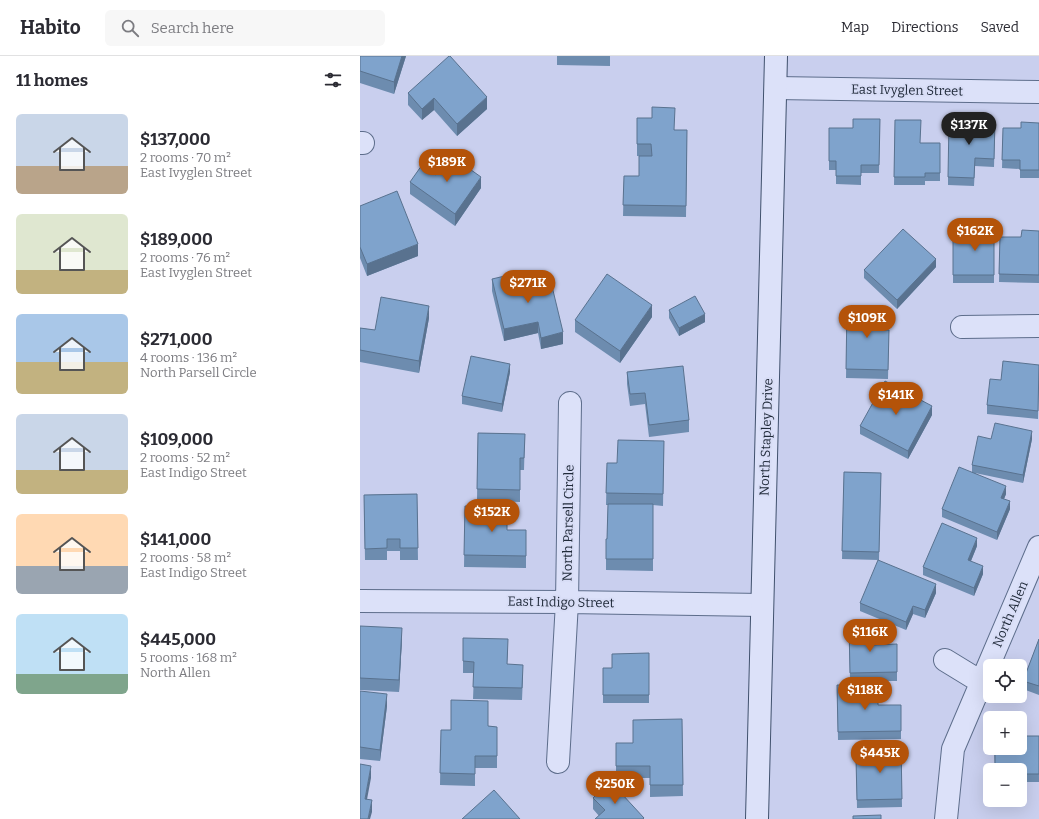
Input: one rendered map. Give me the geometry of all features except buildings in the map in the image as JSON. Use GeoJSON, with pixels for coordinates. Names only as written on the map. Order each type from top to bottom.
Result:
{"type":"FeatureCollection","features":[{"type":"Feature","properties":{"kind":"street","name":"North Stapley Drive"},"geometry":{"type":"LineString","coordinates":[[757,819],[776,56]]}},
{"type":"Feature","properties":{"kind":"street","name":"East Ivyglen Street"},"geometry":{"type":"LineString","coordinates":[[776,88],[1039,92]]}},
{"type":"Feature","properties":{"kind":"street"},"geometry":{"type":"LineString","coordinates":[[962,326],[1039,326]]}},
{"type":"Feature","properties":{"kind":"street","name":"North Parsell Circle"},"geometry":{"type":"LineString","coordinates":[[558,762],[567,602],[570,403]]}},
{"type":"Feature","properties":{"kind":"street","name":"North Allen"},"geometry":{"type":"LineString","coordinates":[[946,819],[953,749],[1039,547]]}},
{"type":"Feature","properties":{"kind":"street","name":"East Indigo Street"},"geometry":{"type":"LineString","coordinates":[[360,601],[567,602],[762,606]]}},
{"type":"Feature","properties":{"kind":"street"},"geometry":{"type":"LineString","coordinates":[[945,660],[981,682]]}}]}
